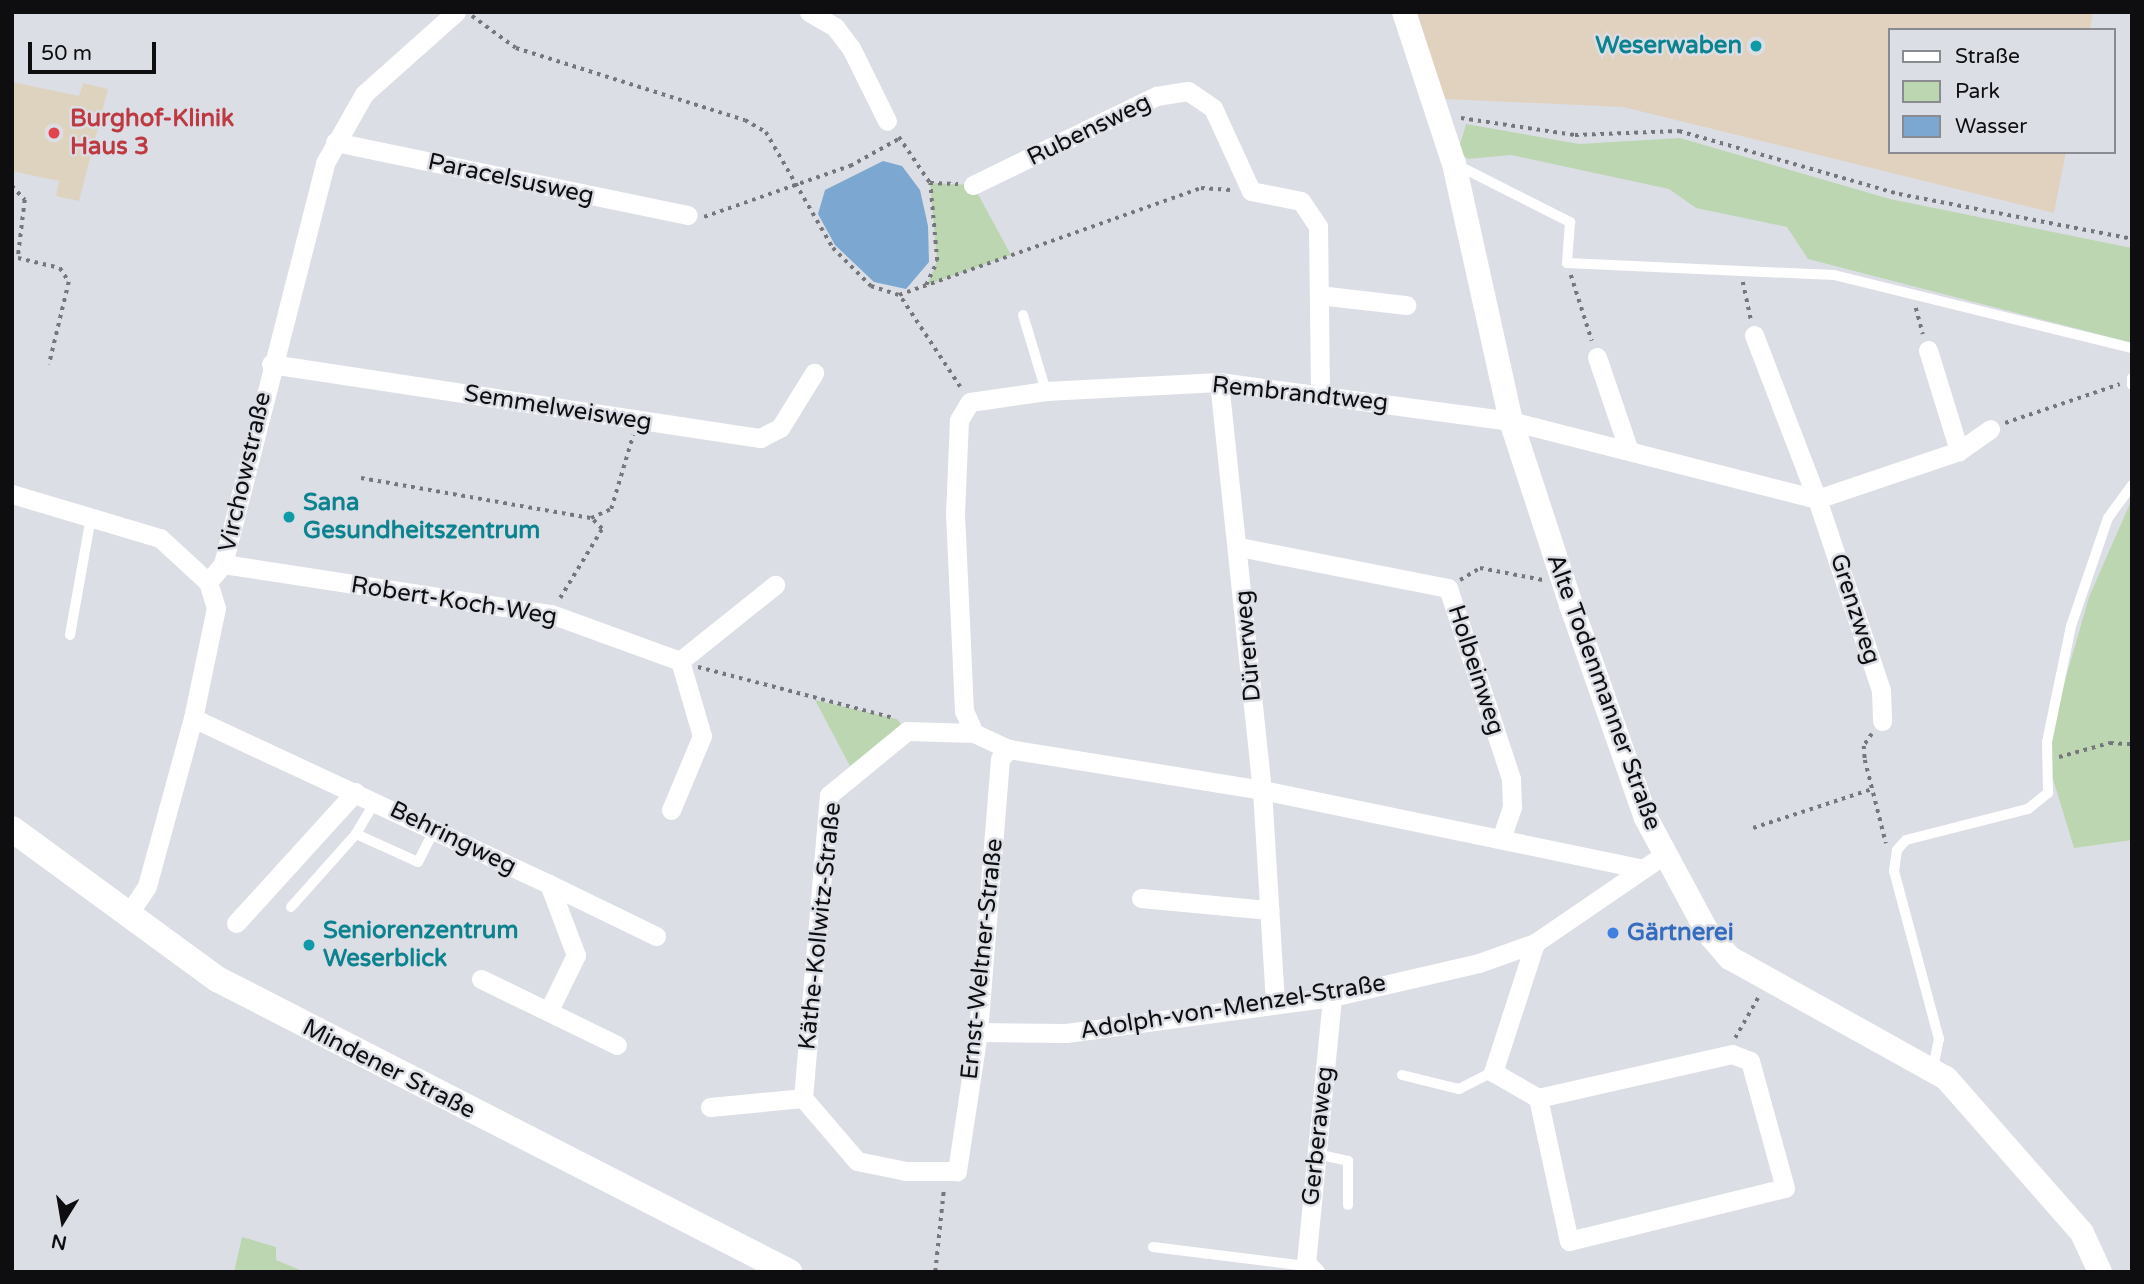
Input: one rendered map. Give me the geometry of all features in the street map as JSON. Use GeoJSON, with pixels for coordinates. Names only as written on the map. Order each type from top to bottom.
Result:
{"type":"FeatureCollection","features":[{"type":"Feature","properties":{"kind":"main road","name":"Mindener Straße"},"geometry":{"type":"LineString","coordinates":[[12,829],[127,916],[293,1021],[789,1272]]}},
{"type":"Feature","properties":{"kind":"street","name":"Virchowstraße"},"geometry":{"type":"LineString","coordinates":[[127,916],[147,886],[193,718],[216,608],[208,582],[223,564],[271,364],[335,142],[364,94],[456,12]]}},
{"type":"Feature","properties":{"kind":"street"},"geometry":{"type":"LineString","coordinates":[[809,12],[835,27],[851,48],[887,121]]}},
{"type":"Feature","properties":{"kind":"street","name":"Alte Todenmanner Straße"},"geometry":{"type":"LineString","coordinates":[[1404,12],[1443,124],[1511,421],[1562,578],[1642,807],[1708,933],[1730,958],[1933,1069],[2082,1233],[2100,1272]]}},
{"type":"Feature","properties":{"kind":"street","name":"Rubensweg"},"geometry":{"type":"LineString","coordinates":[[973,185],[1157,96],[1188,91],[1213,108],[1251,191]]}},
{"type":"Feature","properties":{"kind":"street","name":"Paracelsusweg"},"geometry":{"type":"LineString","coordinates":[[335,142],[688,215]]}},
{"type":"Feature","properties":{"kind":"street"},"geometry":{"type":"LineString","coordinates":[[1251,191],[1301,201],[1318,226],[1320,394]]}},
{"type":"Feature","properties":{"kind":"street"},"geometry":{"type":"LineString","coordinates":[[1319,295],[1406,305]]}},
{"type":"Feature","properties":{"kind":"street","name":"Grenzweg"},"geometry":{"type":"LineString","coordinates":[[1754,335],[1817,499],[1881,690],[1882,721]]}},
{"type":"Feature","properties":{"kind":"street"},"geometry":{"type":"LineString","coordinates":[[1928,349],[1959,451]]}},
{"type":"Feature","properties":{"kind":"street"},"geometry":{"type":"LineString","coordinates":[[1597,357],[1628,448]]}},
{"type":"Feature","properties":{"kind":"street","name":"Semmelweisweg"},"geometry":{"type":"LineString","coordinates":[[271,364],[760,438],[780,428],[814,373]]}},
{"type":"Feature","properties":{"kind":"street","name":"Rembrandtweg"},"geometry":{"type":"LineString","coordinates":[[971,402],[1046,391],[1219,382],[1511,421]]}},
{"type":"Feature","properties":{"kind":"street","name":"Dürerweg"},"geometry":{"type":"LineString","coordinates":[[1219,382],[1239,547],[1262,790],[1275,1004]]}},
{"type":"Feature","properties":{"kind":"street"},"geometry":{"type":"LineString","coordinates":[[971,402],[959,420],[955,514],[964,711],[974,733]]}},
{"type":"Feature","properties":{"kind":"street"},"geometry":{"type":"LineString","coordinates":[[1511,421],[1628,448],[1817,499],[1959,451],[1990,429]]}},
{"type":"Feature","properties":{"kind":"street"},"geometry":{"type":"LineString","coordinates":[[14,499],[92,517],[160,538],[208,582]]}},
{"type":"Feature","properties":{"kind":"street","name":"Holbeinweg"},"geometry":{"type":"LineString","coordinates":[[1239,547],[1448,588],[1511,779],[1512,807],[1502,836]]}},
{"type":"Feature","properties":{"kind":"street","name":"Robert-Koch-Weg"},"geometry":{"type":"LineString","coordinates":[[223,564],[551,614],[680,661]]}},
{"type":"Feature","properties":{"kind":"street"},"geometry":{"type":"LineString","coordinates":[[671,810],[702,736],[680,661],[775,585]]}},
{"type":"Feature","properties":{"kind":"street"},"geometry":{"type":"LineString","coordinates":[[947,730],[964,711]]}},
{"type":"Feature","properties":{"kind":"street","name":"Behringweg"},"geometry":{"type":"LineString","coordinates":[[193,718],[435,828],[656,936]]}},
{"type":"Feature","properties":{"kind":"street"},"geometry":{"type":"LineString","coordinates":[[907,731],[947,730],[974,733],[1009,749],[1262,790],[1502,836],[1639,868]]}},
{"type":"Feature","properties":{"kind":"street","name":"Käthe-Kollwitz-Straße"},"geometry":{"type":"LineString","coordinates":[[803,1098],[829,795],[907,731]]}},
{"type":"Feature","properties":{"kind":"street","name":"Ernst-Weltner-Straße"},"geometry":{"type":"LineString","coordinates":[[957,1171],[978,1032],[1000,759],[1009,749]]}},
{"type":"Feature","properties":{"kind":"street"},"geometry":{"type":"LineString","coordinates":[[236,922],[355,792]]}},
{"type":"Feature","properties":{"kind":"street","name":"Adolph-von-Menzel-Straße"},"geometry":{"type":"LineString","coordinates":[[978,1032],[1066,1033],[1332,996],[1479,963],[1535,943],[1639,868],[1665,854]]}},
{"type":"Feature","properties":{"kind":"street"},"geometry":{"type":"LineString","coordinates":[[549,1010],[576,955],[550,884]]}},
{"type":"Feature","properties":{"kind":"street"},"geometry":{"type":"LineString","coordinates":[[1141,898],[1269,910]]}},
{"type":"Feature","properties":{"kind":"street"},"geometry":{"type":"LineString","coordinates":[[1535,943],[1493,1072],[1538,1098],[1732,1054],[1751,1061],[1785,1188],[1569,1241],[1538,1098]]}},
{"type":"Feature","properties":{"kind":"street"},"geometry":{"type":"LineString","coordinates":[[481,979],[617,1045]]}},
{"type":"Feature","properties":{"kind":"street","name":"Gerberaweg"},"geometry":{"type":"LineString","coordinates":[[1309,1269],[1316,1154],[1332,996]]}},
{"type":"Feature","properties":{"kind":"street"},"geometry":{"type":"LineString","coordinates":[[710,1107],[803,1098],[857,1161],[906,1171],[957,1171]]}},
{"type":"Feature","properties":{"kind":"lane"},"geometry":{"type":"LineString","coordinates":[[1454,164],[1570,222],[1566,262],[1834,275],[2132,348]]}},
{"type":"Feature","properties":{"kind":"lane"},"geometry":{"type":"LineString","coordinates":[[1023,315],[1046,391]]}},
{"type":"Feature","properties":{"kind":"lane"},"geometry":{"type":"LineString","coordinates":[[1933,1069],[1940,1039],[1894,871],[1896,850],[1906,840],[2028,809],[2048,793],[2046,756],[2071,626],[2092,558],[2108,518],[2132,485]]}},
{"type":"Feature","properties":{"kind":"lane"},"geometry":{"type":"LineString","coordinates":[[70,635],[92,517]]}},
{"type":"Feature","properties":{"kind":"lane"},"geometry":{"type":"LineString","coordinates":[[291,907],[356,834],[376,801]]}},
{"type":"Feature","properties":{"kind":"lane"},"geometry":{"type":"LineString","coordinates":[[356,834],[418,862],[435,828]]}},
{"type":"Feature","properties":{"kind":"lane"},"geometry":{"type":"LineString","coordinates":[[1402,1075],[1459,1089],[1493,1072]]}},
{"type":"Feature","properties":{"kind":"lane"},"geometry":{"type":"LineString","coordinates":[[1316,1154],[1349,1161],[1348,1205]]}},
{"type":"Feature","properties":{"kind":"lane"},"geometry":{"type":"LineString","coordinates":[[1153,1247],[1309,1269]]}},
{"type":"Feature","properties":{"kind":"path"},"geometry":{"type":"LineString","coordinates":[[468,12],[516,48],[746,120],[777,147],[796,187],[833,248],[871,286],[899,295],[1201,188],[1251,191]]}},
{"type":"Feature","properties":{"kind":"path"},"geometry":{"type":"LineString","coordinates":[[1443,124],[1464,117],[1574,135],[1679,131],[1899,194],[2132,239]]}},
{"type":"Feature","properties":{"kind":"path"},"geometry":{"type":"LineString","coordinates":[[688,215],[703,217],[796,187],[900,138],[930,183],[937,261],[925,286]]}},
{"type":"Feature","properties":{"kind":"path"},"geometry":{"type":"LineString","coordinates":[[930,183],[973,185]]}},
{"type":"Feature","properties":{"kind":"path"},"geometry":{"type":"LineString","coordinates":[[12,186],[25,200],[18,258],[60,268],[69,282],[49,365]]}},
{"type":"Feature","properties":{"kind":"path"},"geometry":{"type":"LineString","coordinates":[[1566,262],[1597,357]]}},
{"type":"Feature","properties":{"kind":"path"},"geometry":{"type":"LineString","coordinates":[[1741,272],[1754,335]]}},
{"type":"Feature","properties":{"kind":"path"},"geometry":{"type":"LineString","coordinates":[[1912,293],[1928,349]]}},
{"type":"Feature","properties":{"kind":"path"},"geometry":{"type":"LineString","coordinates":[[899,295],[971,402]]}},
{"type":"Feature","properties":{"kind":"path"},"geometry":{"type":"LineString","coordinates":[[1990,429],[2131,381]]}},
{"type":"Feature","properties":{"kind":"path"},"geometry":{"type":"LineString","coordinates":[[360,478],[591,518],[611,509],[636,420]]}},
{"type":"Feature","properties":{"kind":"path"},"geometry":{"type":"LineString","coordinates":[[551,614],[602,529],[591,518]]}},
{"type":"Feature","properties":{"kind":"path"},"geometry":{"type":"LineString","coordinates":[[1480,568],[1562,578]]}},
{"type":"Feature","properties":{"kind":"path"},"geometry":{"type":"LineString","coordinates":[[680,661],[897,719],[907,731]]}},
{"type":"Feature","properties":{"kind":"path"},"geometry":{"type":"LineString","coordinates":[[1882,721],[1864,746],[1882,838],[1896,850]]}},
{"type":"Feature","properties":{"kind":"path"},"geometry":{"type":"LineString","coordinates":[[2046,756],[2132,744]]}},
{"type":"Feature","properties":{"kind":"path"},"geometry":{"type":"LineString","coordinates":[[1754,828],[1872,789]]}},
{"type":"Feature","properties":{"kind":"path"},"geometry":{"type":"LineString","coordinates":[[1732,1054],[1733,1041],[1768,980]]}},
{"type":"Feature","properties":{"kind":"path"},"geometry":{"type":"LineString","coordinates":[[934,1272],[943,1187],[957,1171]]}},
{"type":"Feature","properties":{"kind":"shaded area"},"geometry":{"type":"Polygon","coordinates":[[[1417,12],[2093,12],[2090,28],[1888,28],[1888,154],[2066,154],[2054,213],[1623,107],[1444,99],[1417,12]]]}},
{"type":"Feature","properties":{"kind":"shaded area","name":"Burghof-Klinik Haus 3"},"geometry":{"type":"Polygon","coordinates":[[[12,82],[79,96],[83,83],[108,89],[79,201],[56,196],[59,181],[12,171],[12,82]]]}},
{"type":"Feature","properties":{"kind":"green space"},"geometry":{"type":"Polygon","coordinates":[[[1466,124],[1579,144],[1680,138],[1890,199],[2132,248],[2132,343],[1808,259],[1787,227],[1696,208],[1669,189],[1511,155],[1468,159],[1458,151],[1466,124]]]}},
{"type":"Feature","properties":{"kind":"green space"},"geometry":{"type":"Polygon","coordinates":[[[930,183],[973,185],[1011,255],[927,285],[937,261],[930,183]]]}},
{"type":"Feature","properties":{"kind":"green space"},"geometry":{"type":"Polygon","coordinates":[[[2132,499],[2132,840],[2074,848],[2049,766],[2052,726],[2089,597],[2132,499]]]}},
{"type":"Feature","properties":{"kind":"green space"},"geometry":{"type":"Polygon","coordinates":[[[815,700],[897,719],[904,728],[850,766],[815,700]]]}},
{"type":"Feature","properties":{"kind":"green space"},"geometry":{"type":"Polygon","coordinates":[[[242,1237],[276,1247],[276,1260],[305,1272],[234,1272],[242,1237]]]}},
{"type":"Feature","properties":{"kind":"water"},"geometry":{"type":"Polygon","coordinates":[[[883,161],[902,166],[920,190],[928,226],[929,262],[906,289],[874,282],[835,245],[818,214],[825,190],[883,161]]]}},
{"type":"Feature","properties":{"kind":"place","name":"Weserwaben"},"geometry":{"type":"Point","coordinates":[1756,46]}},
{"type":"Feature","properties":{"kind":"place","name":"Burghof-Klinik Haus 3"},"geometry":{"type":"Point","coordinates":[54,133]}},
{"type":"Feature","properties":{"kind":"place","name":"Sana Gesundheitszentrum"},"geometry":{"type":"Point","coordinates":[289,517]}},
{"type":"Feature","properties":{"kind":"place","name":"Gärtnerei"},"geometry":{"type":"Point","coordinates":[1613,933]}},
{"type":"Feature","properties":{"kind":"place","name":"Seniorenzentrum Weserblick"},"geometry":{"type":"Point","coordinates":[309,945]}}]}
